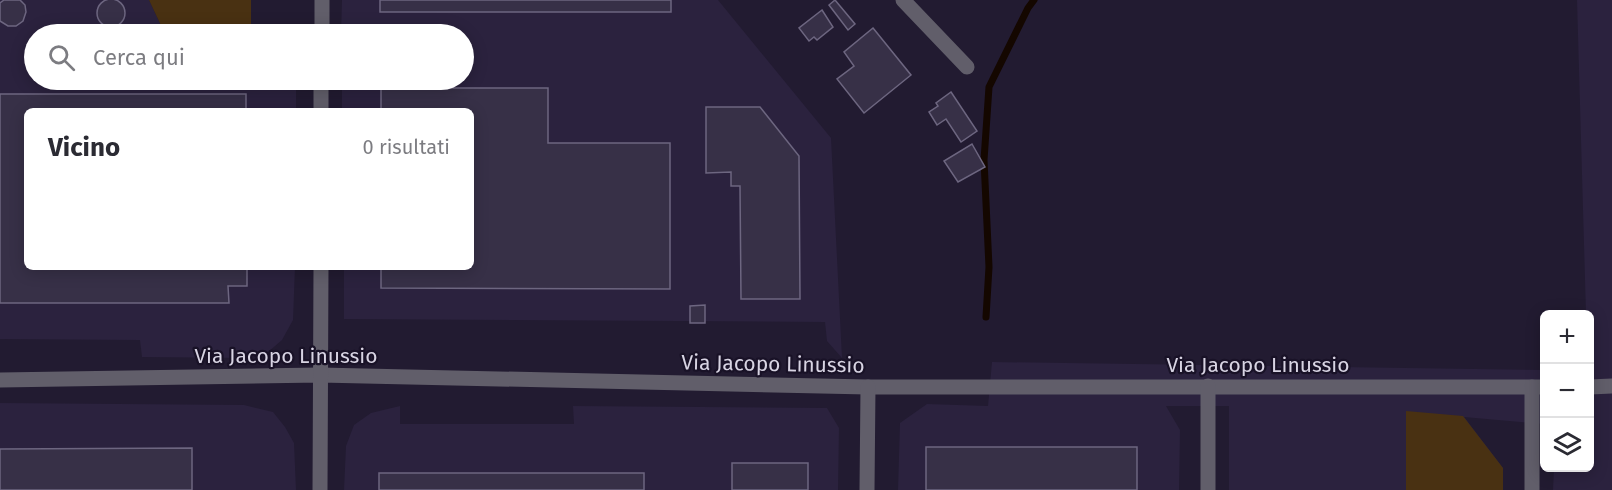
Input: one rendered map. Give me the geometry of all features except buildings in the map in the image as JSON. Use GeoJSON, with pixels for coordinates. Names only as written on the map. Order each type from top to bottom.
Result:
{"type":"FeatureCollection","features":[{"type":"Feature","properties":{"kind":"street"},"geometry":{"type":"LineString","coordinates":[[322,0],[322,24]]}},
{"type":"Feature","properties":{"kind":"street"},"geometry":{"type":"LineString","coordinates":[[903,0],[967,67]]}},
{"type":"Feature","properties":{"kind":"street"},"geometry":{"type":"LineString","coordinates":[[321,90],[321,108]]}},
{"type":"Feature","properties":{"kind":"street"},"geometry":{"type":"LineString","coordinates":[[320,490],[321,270]]}},
{"type":"Feature","properties":{"kind":"street","name":"Via Jacopo Linussio"},"geometry":{"type":"LineString","coordinates":[[0,380],[320,375],[868,387],[1538,387]]}},
{"type":"Feature","properties":{"kind":"street"},"geometry":{"type":"LineString","coordinates":[[1208,386],[1208,490]]}},
{"type":"Feature","properties":{"kind":"street"},"geometry":{"type":"LineString","coordinates":[[1594,387],[1612,386]]}},
{"type":"Feature","properties":{"kind":"street"},"geometry":{"type":"LineString","coordinates":[[867,490],[868,387]]}},
{"type":"Feature","properties":{"kind":"street"},"geometry":{"type":"LineString","coordinates":[[1532,490],[1538,387]]}},
{"type":"Feature","properties":{"kind":"shaded area"},"geometry":{"type":"Polygon","coordinates":[[[0,0],[149,0],[160,24],[24,24],[24,90],[296,90],[296,108],[24,108],[24,270],[295,270],[293,320],[282,340],[268,352],[247,358],[142,357],[140,340],[0,339],[0,0]]]}},
{"type":"Feature","properties":{"kind":"shaded area"},"geometry":{"type":"Polygon","coordinates":[[[149,0],[251,0],[251,24],[160,24],[149,0]]]}},
{"type":"Feature","properties":{"kind":"shaded area"},"geometry":{"type":"Polygon","coordinates":[[[342,0],[718,0],[831,138],[842,358],[827,341],[825,322],[344,319],[344,270],[474,270],[474,108],[342,108],[342,90],[474,90],[474,24],[341,24],[342,0]]]}},
{"type":"Feature","properties":{"kind":"shaded area"},"geometry":{"type":"Polygon","coordinates":[[[1577,0],[1612,0],[1612,490],[1553,490],[1554,472],[1594,472],[1594,310],[1586,310],[1577,0]]]}},
{"type":"Feature","properties":{"kind":"shaded area"},"geometry":{"type":"Polygon","coordinates":[[[992,362],[1540,370],[1540,424],[1464,417],[1503,468],[1503,490],[1229,490],[1229,406],[1166,406],[1180,430],[1179,490],[898,490],[900,423],[927,404],[988,406],[992,362]]]}},
{"type":"Feature","properties":{"kind":"shaded area"},"geometry":{"type":"Polygon","coordinates":[[[0,403],[244,405],[273,412],[294,443],[296,490],[0,490],[0,403]]]}},
{"type":"Feature","properties":{"kind":"shaded area"},"geometry":{"type":"Polygon","coordinates":[[[400,406],[400,424],[574,424],[573,406],[827,408],[839,428],[838,490],[344,490],[346,446],[354,425],[371,413],[400,406]]]}},
{"type":"Feature","properties":{"kind":"shaded area"},"geometry":{"type":"Polygon","coordinates":[[[1406,411],[1463,416],[1503,468],[1503,490],[1406,490],[1406,411]]]}},
{"type":"Feature","properties":{"kind":"waterway"},"geometry":{"type":"LineString","coordinates":[[986,317],[989,267],[984,160],[989,87],[1034,0]]}}]}
